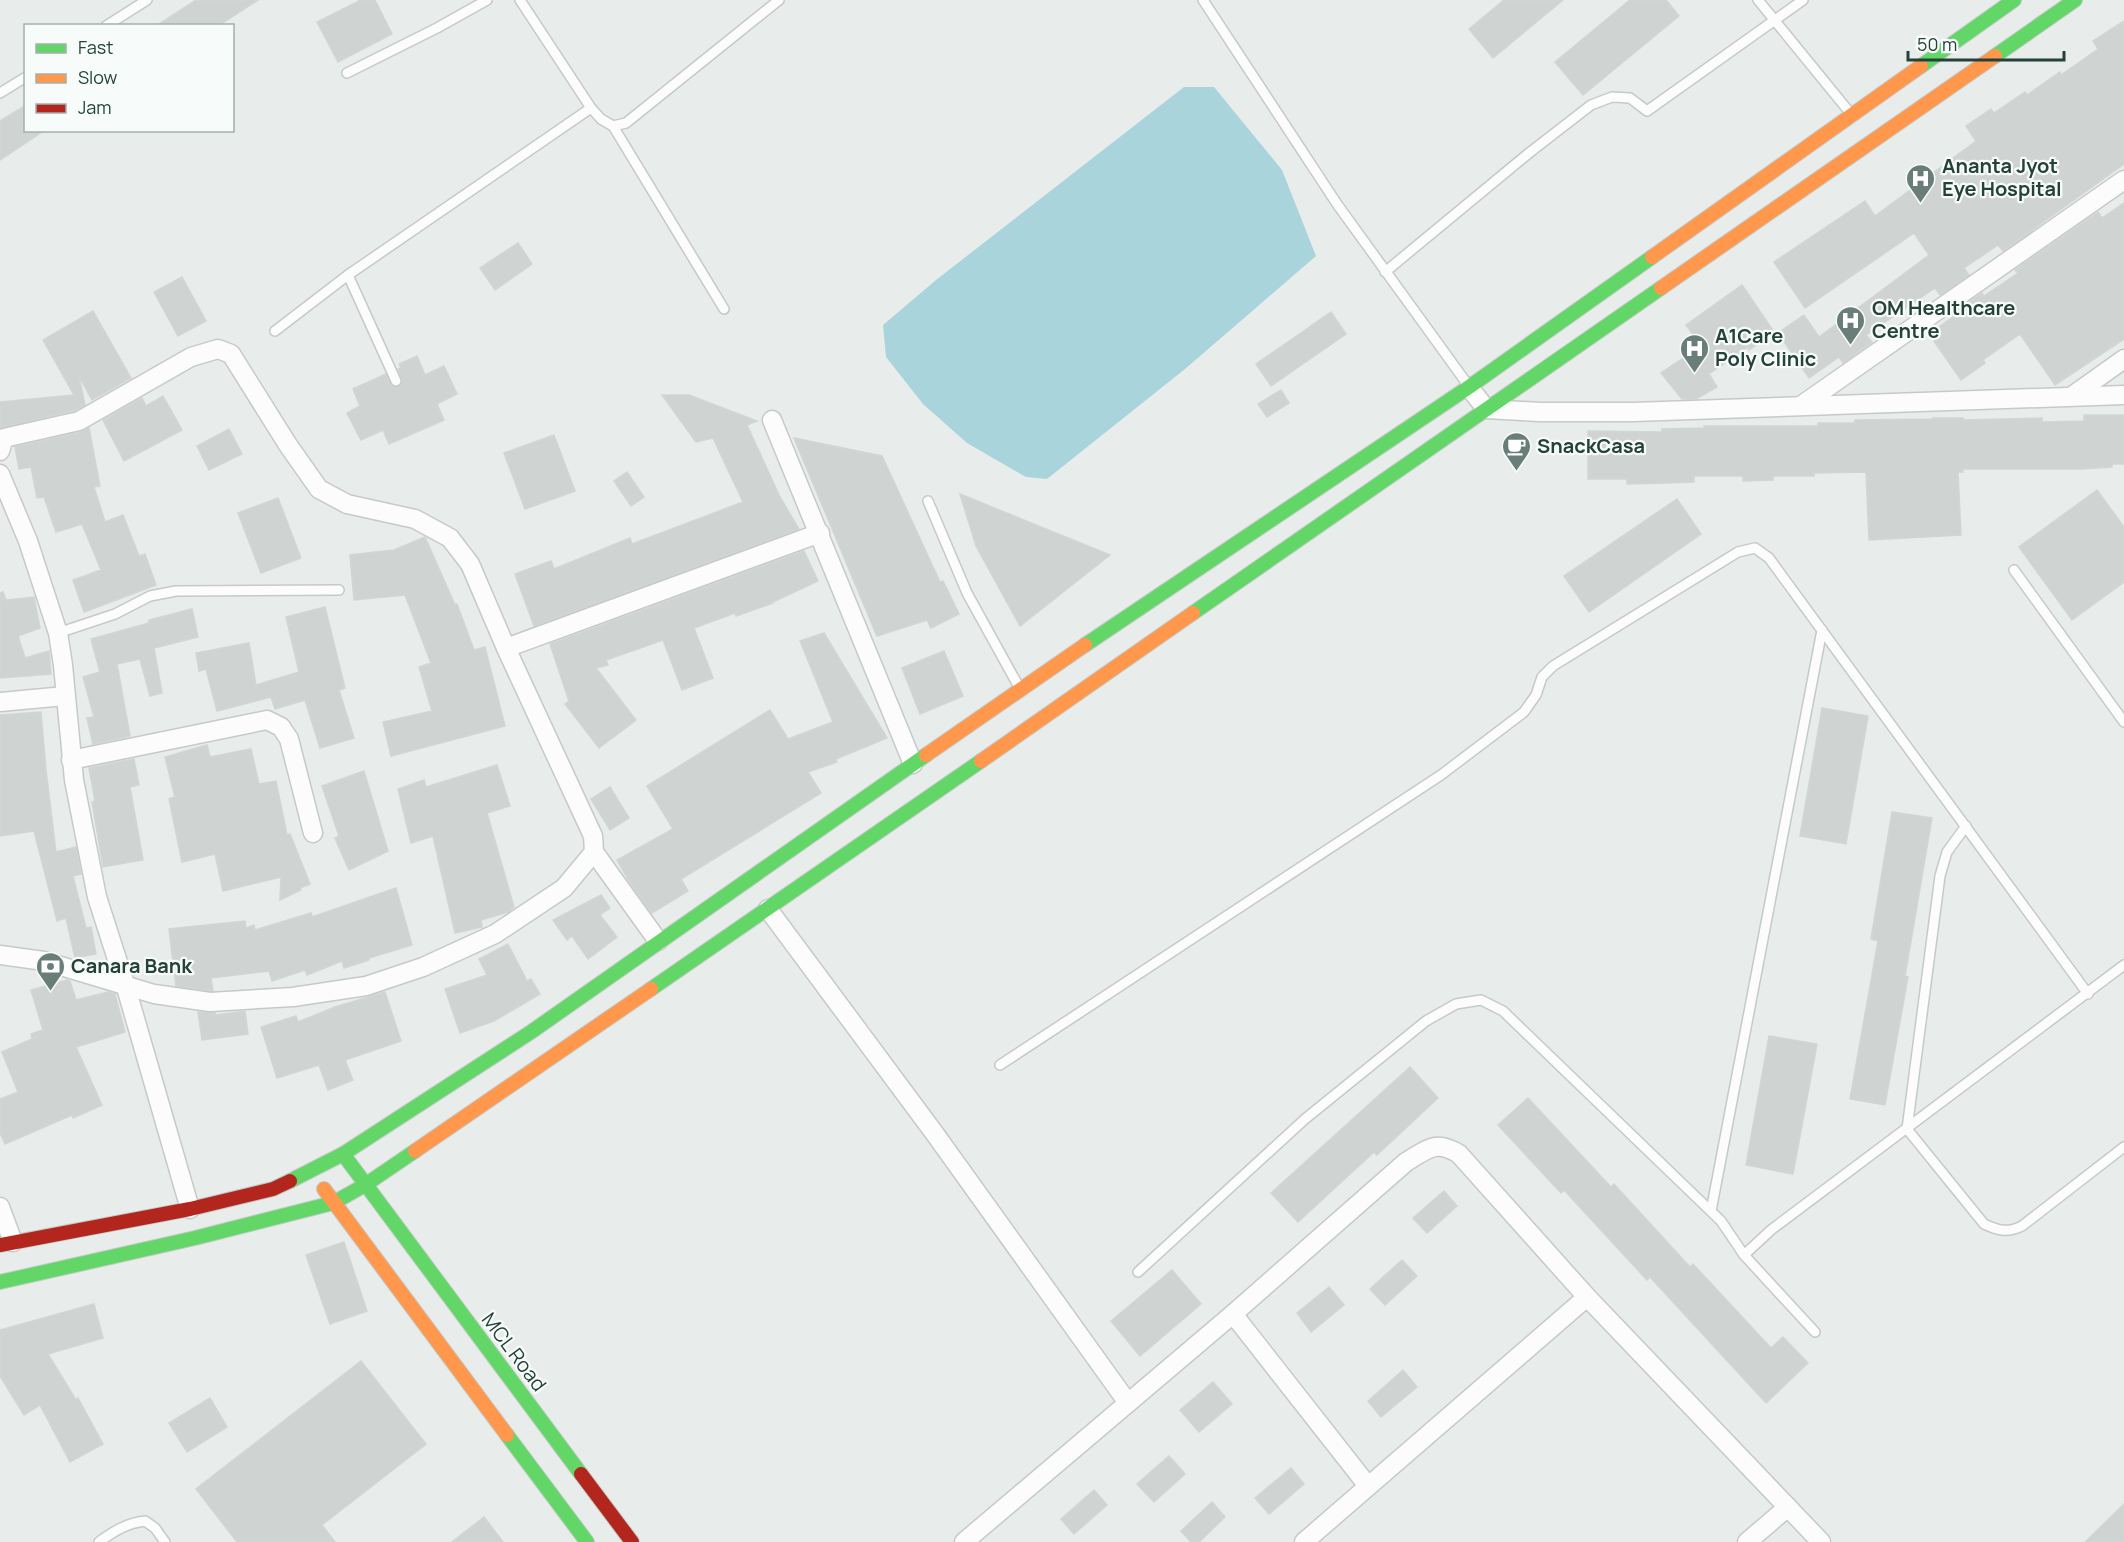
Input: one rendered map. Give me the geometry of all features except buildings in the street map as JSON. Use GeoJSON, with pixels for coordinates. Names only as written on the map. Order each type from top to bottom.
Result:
{"type":"FeatureCollection","features":[{"type":"Feature","properties":{"kind":"main road"},"geometry":{"type":"LineString","coordinates":[[7,1244],[190,1209],[273,1189],[343,1154],[531,1032],[1020,689],[1469,387],[2014,0]]}},
{"type":"Feature","properties":{"kind":"main road"},"geometry":{"type":"LineString","coordinates":[[0,1282],[195,1238],[333,1203],[365,1185],[768,909],[2075,0]]}},
{"type":"Feature","properties":{"kind":"main road","name":"MCL Road"},"geometry":{"type":"LineString","coordinates":[[343,1154],[632,1542]]}},
{"type":"Feature","properties":{"kind":"main road"},"geometry":{"type":"LineString","coordinates":[[312,1171],[333,1203],[587,1542]]}},
{"type":"Feature","properties":{"kind":"street"},"geometry":{"type":"LineString","coordinates":[[1802,405],[2124,180]]}},
{"type":"Feature","properties":{"kind":"street"},"geometry":{"type":"LineString","coordinates":[[0,451],[4,438],[79,421],[191,357],[218,349],[231,354],[244,371],[288,445],[319,489],[347,504],[416,519],[450,538],[470,564],[506,648],[593,836],[594,852],[658,941]]}},
{"type":"Feature","properties":{"kind":"street"},"geometry":{"type":"LineString","coordinates":[[2072,396],[2124,359]]}},
{"type":"Feature","properties":{"kind":"street"},"geometry":{"type":"LineString","coordinates":[[1469,387],[1486,409],[1540,412],[1622,412],[2124,395]]}},
{"type":"Feature","properties":{"kind":"street"},"geometry":{"type":"LineString","coordinates":[[772,420],[913,764]]}},
{"type":"Feature","properties":{"kind":"street"},"geometry":{"type":"LineString","coordinates":[[0,474],[28,541],[58,633],[71,760],[97,897],[125,984],[190,1209]]}},
{"type":"Feature","properties":{"kind":"street"},"geometry":{"type":"LineString","coordinates":[[506,648],[820,533]]}},
{"type":"Feature","properties":{"kind":"street"},"geometry":{"type":"LineString","coordinates":[[0,702],[65,696]]}},
{"type":"Feature","properties":{"kind":"street"},"geometry":{"type":"LineString","coordinates":[[71,760],[267,720],[281,727],[289,739],[313,833]]}},
{"type":"Feature","properties":{"kind":"street"},"geometry":{"type":"LineString","coordinates":[[0,955],[44,961],[154,994],[210,1002],[293,997],[366,986],[423,967],[495,934],[564,888],[594,852]]}},
{"type":"Feature","properties":{"kind":"street"},"geometry":{"type":"LineString","coordinates":[[768,909],[935,1134],[1128,1403]]}},
{"type":"Feature","properties":{"kind":"street"},"geometry":{"type":"LineString","coordinates":[[964,1542],[1233,1314],[1406,1162],[1433,1146],[1447,1147],[1459,1154],[1587,1297],[1821,1542]]}},
{"type":"Feature","properties":{"kind":"street"},"geometry":{"type":"LineString","coordinates":[[0,1207],[7,1244]]}},
{"type":"Feature","properties":{"kind":"street"},"geometry":{"type":"LineString","coordinates":[[1304,1542],[1587,1297]]}},
{"type":"Feature","properties":{"kind":"street"},"geometry":{"type":"LineString","coordinates":[[1233,1314],[1368,1486]]}},
{"type":"Feature","properties":{"kind":"street"},"geometry":{"type":"LineString","coordinates":[[1747,1542],[1788,1507]]}},
{"type":"Feature","properties":{"kind":"lane"},"geometry":{"type":"LineString","coordinates":[[109,24],[147,0]]}},
{"type":"Feature","properties":{"kind":"lane"},"geometry":{"type":"LineString","coordinates":[[346,73],[437,28],[487,0]]}},
{"type":"Feature","properties":{"kind":"lane"},"geometry":{"type":"LineString","coordinates":[[520,0],[591,108],[601,119],[613,126],[724,309]]}},
{"type":"Feature","properties":{"kind":"lane"},"geometry":{"type":"LineString","coordinates":[[613,126],[626,123],[779,0]]}},
{"type":"Feature","properties":{"kind":"lane"},"geometry":{"type":"LineString","coordinates":[[1203,0],[1336,204],[1469,387]]}},
{"type":"Feature","properties":{"kind":"lane"},"geometry":{"type":"LineString","coordinates":[[1758,0],[1851,114]]}},
{"type":"Feature","properties":{"kind":"lane"},"geometry":{"type":"LineString","coordinates":[[1385,272],[1520,160],[1591,105],[1612,97],[1630,98],[1647,111],[1803,0]]}},
{"type":"Feature","properties":{"kind":"lane"},"geometry":{"type":"LineString","coordinates":[[0,93],[24,78]]}},
{"type":"Feature","properties":{"kind":"lane"},"geometry":{"type":"LineString","coordinates":[[276,331],[348,275],[591,108]]}},
{"type":"Feature","properties":{"kind":"lane"},"geometry":{"type":"LineString","coordinates":[[348,275],[396,381]]}},
{"type":"Feature","properties":{"kind":"lane"},"geometry":{"type":"LineString","coordinates":[[928,501],[967,593],[1020,689]]}},
{"type":"Feature","properties":{"kind":"lane"},"geometry":{"type":"LineString","coordinates":[[1000,1065],[1441,775],[1524,712],[1536,695],[1542,677],[1553,666],[1738,552],[1755,548],[1769,558],[2088,994]]}},
{"type":"Feature","properties":{"kind":"lane"},"geometry":{"type":"LineString","coordinates":[[2014,570],[2124,722]]}},
{"type":"Feature","properties":{"kind":"lane"},"geometry":{"type":"LineString","coordinates":[[58,633],[115,614],[150,596],[176,591],[339,590]]}},
{"type":"Feature","properties":{"kind":"lane"},"geometry":{"type":"LineString","coordinates":[[1711,1211],[1822,630]]}},
{"type":"Feature","properties":{"kind":"lane"},"geometry":{"type":"LineString","coordinates":[[1966,826],[1947,852],[1940,876],[1907,1129],[1984,1224],[1998,1230],[2011,1231],[2022,1226],[2124,1147]]}},
{"type":"Feature","properties":{"kind":"lane"},"geometry":{"type":"LineString","coordinates":[[1744,1255],[1771,1230],[2124,965]]}},
{"type":"Feature","properties":{"kind":"lane"},"geometry":{"type":"LineString","coordinates":[[1138,1272],[1305,1119],[1426,1021],[1456,1004],[1480,1000],[1503,1011],[1711,1211],[1721,1221],[1744,1255],[1815,1332]]}},
{"type":"Feature","properties":{"kind":"lane"},"geometry":{"type":"LineString","coordinates":[[99,1542],[112,1532],[132,1523],[145,1521],[155,1528],[165,1542]]}},
{"type":"Feature","properties":{"kind":"water"},"geometry":{"type":"Polygon","coordinates":[[[1184,87],[1214,87],[1282,170],[1316,256],[1185,369],[1047,479],[1026,477],[967,443],[923,404],[886,357],[883,325],[936,280],[1184,87]]]}},
{"type":"Feature","properties":{"kind":"traffic: fast"},"geometry":{"type":"LineString","coordinates":[[1921,66],[2014,0]]}},
{"type":"Feature","properties":{"kind":"traffic: fast"},"geometry":{"type":"LineString","coordinates":[[1995,56],[2075,0]]}},
{"type":"Feature","properties":{"kind":"traffic: fast"},"geometry":{"type":"LineString","coordinates":[[1085,645],[1469,387],[1652,257]]}},
{"type":"Feature","properties":{"kind":"traffic: fast"},"geometry":{"type":"LineString","coordinates":[[1193,613],[1661,288]]}},
{"type":"Feature","properties":{"kind":"traffic: fast"},"geometry":{"type":"LineString","coordinates":[[290,1181],[343,1154],[531,1032],[926,755]]}},
{"type":"Feature","properties":{"kind":"traffic: fast"},"geometry":{"type":"LineString","coordinates":[[651,989],[981,761]]}},
{"type":"Feature","properties":{"kind":"traffic: fast"},"geometry":{"type":"LineString","coordinates":[[0,1282],[195,1238],[333,1203],[365,1185],[415,1151]]}},
{"type":"Feature","properties":{"kind":"traffic: fast"},"geometry":{"type":"LineString","coordinates":[[343,1154],[581,1474]]}},
{"type":"Feature","properties":{"kind":"traffic: fast"},"geometry":{"type":"LineString","coordinates":[[507,1435],[587,1542]]}},
{"type":"Feature","properties":{"kind":"traffic: slow"},"geometry":{"type":"LineString","coordinates":[[1661,288],[1995,56]]}},
{"type":"Feature","properties":{"kind":"traffic: slow"},"geometry":{"type":"LineString","coordinates":[[1652,257],[1921,66]]}},
{"type":"Feature","properties":{"kind":"traffic: slow"},"geometry":{"type":"LineString","coordinates":[[981,761],[1193,613]]}},
{"type":"Feature","properties":{"kind":"traffic: slow"},"geometry":{"type":"LineString","coordinates":[[926,755],[1085,645]]}},
{"type":"Feature","properties":{"kind":"traffic: slow"},"geometry":{"type":"LineString","coordinates":[[415,1151],[651,989]]}},
{"type":"Feature","properties":{"kind":"traffic: slow"},"geometry":{"type":"LineString","coordinates":[[324,1189],[507,1435]]}},
{"type":"Feature","properties":{"kind":"traffic: jam"},"geometry":{"type":"LineString","coordinates":[[0,1245],[190,1209],[273,1189],[290,1181]]}},
{"type":"Feature","properties":{"kind":"traffic: jam"},"geometry":{"type":"LineString","coordinates":[[581,1474],[632,1542]]}},
{"type":"Feature","properties":{"kind":"place","name":"Ananta Jyot Eye Hospital"},"geometry":{"type":"Point","coordinates":[1921,204]}},
{"type":"Feature","properties":{"kind":"place","name":"OM Healthcare Centre"},"geometry":{"type":"Point","coordinates":[1851,346]}},
{"type":"Feature","properties":{"kind":"place","name":"A1Care Poly Clinic"},"geometry":{"type":"Point","coordinates":[1694,374]}},
{"type":"Feature","properties":{"kind":"place","name":"SnackCasa"},"geometry":{"type":"Point","coordinates":[1516,472]}},
{"type":"Feature","properties":{"kind":"place","name":"Canara Bank"},"geometry":{"type":"Point","coordinates":[50,992]}}]}
